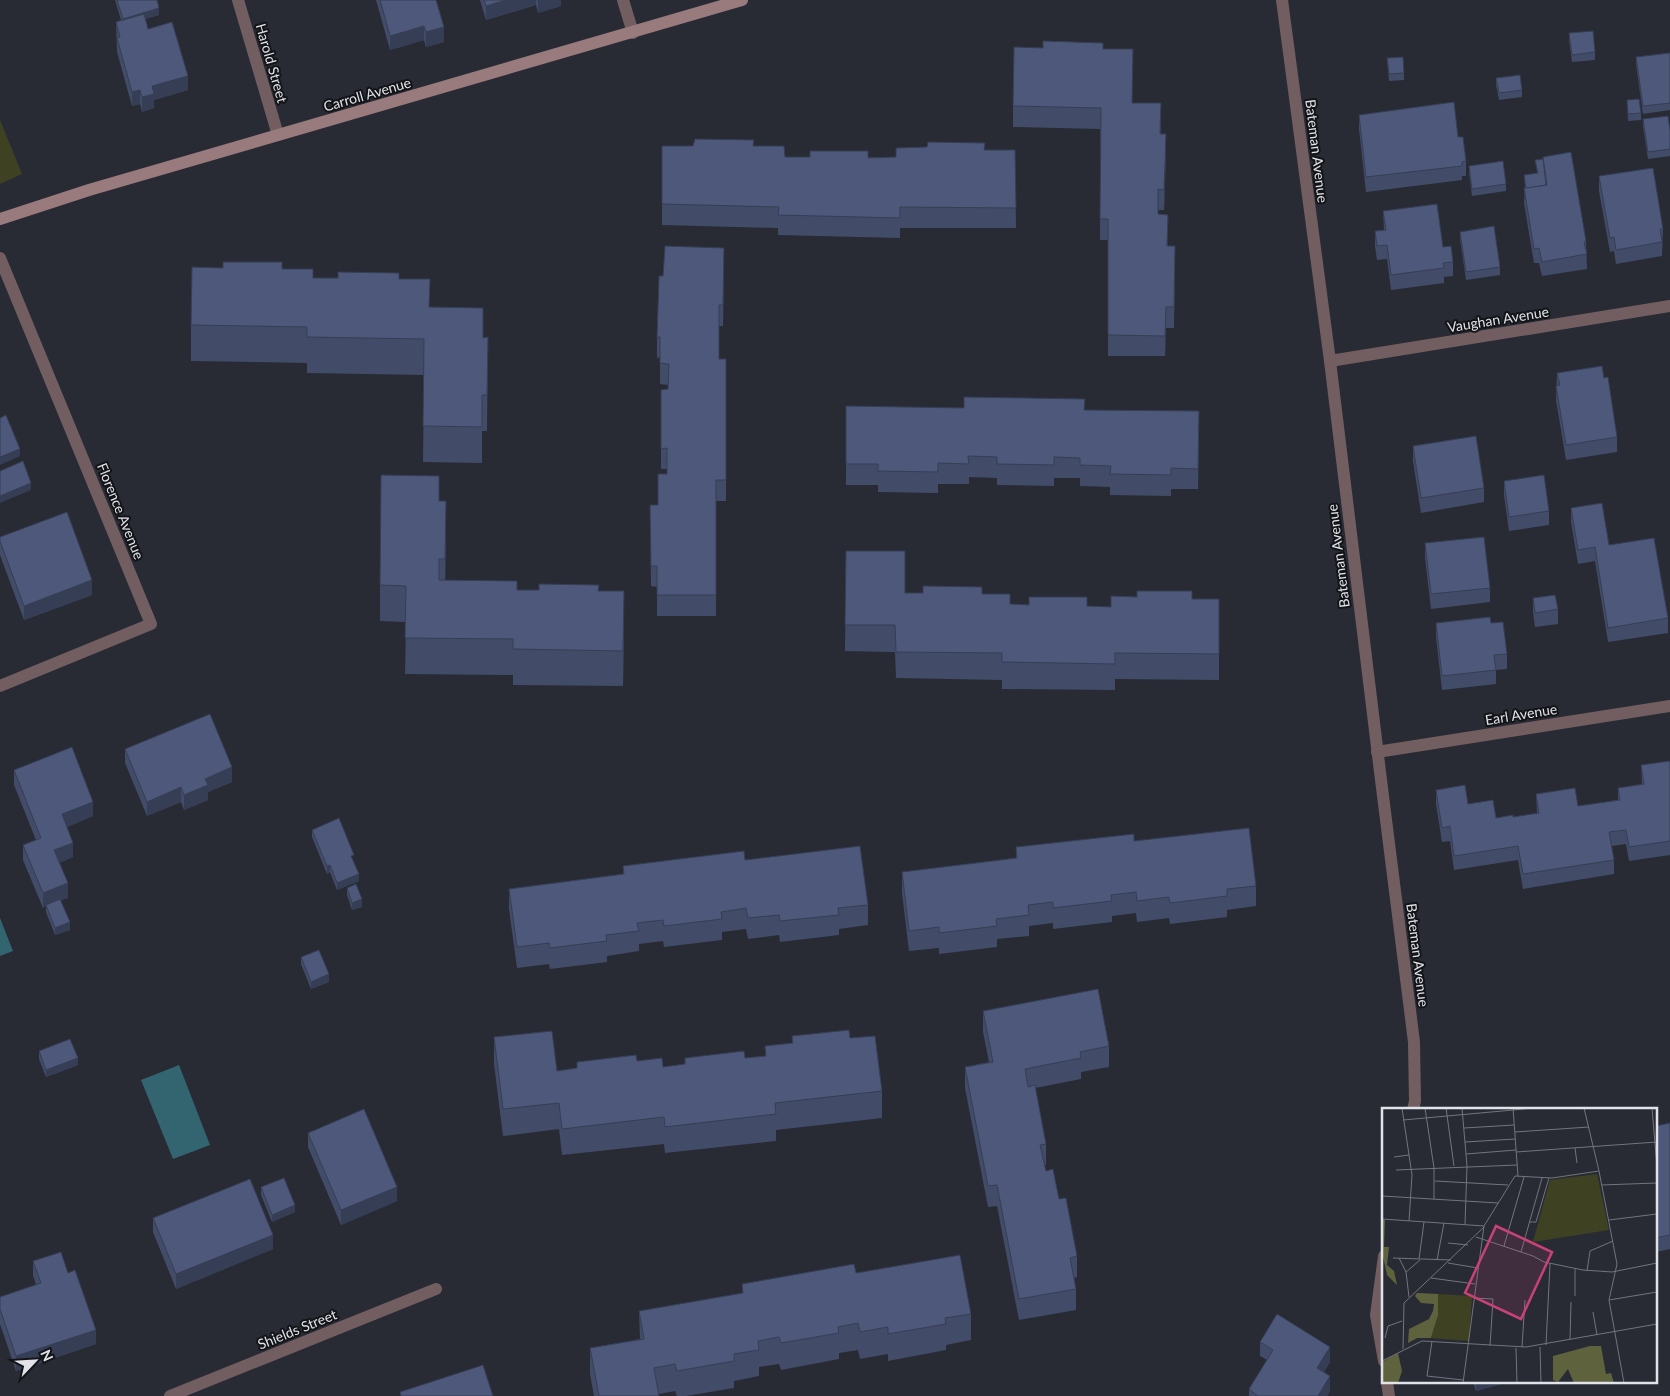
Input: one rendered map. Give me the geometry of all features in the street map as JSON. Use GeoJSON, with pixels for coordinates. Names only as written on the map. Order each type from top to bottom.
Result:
{"type":"FeatureCollection","features":[{"type":"Feature","properties":{"kind":"street","name":"Harold Street"},"geometry":{"type":"LineString","coordinates":[[238,0],[278,135]]}},
{"type":"Feature","properties":{"kind":"street"},"geometry":{"type":"LineString","coordinates":[[623,0],[633,33]]}},
{"type":"Feature","properties":{"kind":"street","name":"Carroll Avenue"},"geometry":{"type":"LineString","coordinates":[[0,218],[89,190],[742,0]]}},
{"type":"Feature","properties":{"kind":"street","name":"Bateman Avenue"},"geometry":{"type":"LineString","coordinates":[[1282,0],[1330,361],[1414,1042],[1413,1108]]}},
{"type":"Feature","properties":{"kind":"street","name":"Florence Avenue"},"geometry":{"type":"LineString","coordinates":[[0,258],[151,624],[0,686]]}},
{"type":"Feature","properties":{"kind":"street","name":"Vaughan Avenue"},"geometry":{"type":"LineString","coordinates":[[1330,361],[1670,306]]}},
{"type":"Feature","properties":{"kind":"street","name":"Earl Avenue"},"geometry":{"type":"LineString","coordinates":[[1378,752],[1670,706]]}},
{"type":"Feature","properties":{"kind":"street"},"geometry":{"type":"LineString","coordinates":[[1382,1271],[1376,1315],[1382,1350]]}},
{"type":"Feature","properties":{"kind":"street","name":"Shields Street"},"geometry":{"type":"LineString","coordinates":[[170,1396],[436,1289]]}},
{"type":"Feature","properties":{"kind":"green space"},"geometry":{"type":"Polygon","coordinates":[[[0,120],[22,174],[0,184],[0,120]]]}},
{"type":"Feature","properties":{"kind":"water"},"geometry":{"type":"Polygon","coordinates":[[[0,918],[13,951],[0,956],[0,918]]]}},
{"type":"Feature","properties":{"kind":"water"},"geometry":{"type":"Polygon","coordinates":[[[179,1065],[210,1145],[173,1159],[141,1080],[179,1065]]]}},
{"type":"Feature","properties":{"kind":"building"},"geometry":{"type":"Polygon","coordinates":[[[117,0],[157,0],[159,8],[123,19],[117,0]]]}},
{"type":"Feature","properties":{"kind":"building"},"geometry":{"type":"Polygon","coordinates":[[[380,0],[436,0],[444,27],[426,32],[424,26],[390,36],[380,0]]]}},
{"type":"Feature","properties":{"kind":"building"},"geometry":{"type":"Polygon","coordinates":[[[484,0],[506,0],[486,6],[484,0]]]}},
{"type":"Feature","properties":{"kind":"building"},"geometry":{"type":"Polygon","coordinates":[[[144,14],[148,29],[172,22],[188,76],[152,86],[154,94],[142,97],[140,90],[132,92],[117,38],[120,37],[116,22],[144,14]]]}},
{"type":"Feature","properties":{"kind":"building"},"geometry":{"type":"Polygon","coordinates":[[[1593,31],[1595,52],[1572,55],[1569,33],[1593,31]]]}},
{"type":"Feature","properties":{"kind":"building"},"geometry":{"type":"Polygon","coordinates":[[[1043,41],[1103,43],[1103,49],[1133,49],[1132,103],[1161,103],[1160,134],[1166,134],[1164,190],[1158,189],[1158,214],[1168,215],[1167,246],[1175,246],[1174,307],[1166,307],[1165,336],[1108,335],[1108,219],[1100,219],[1101,108],[1013,106],[1014,47],[1043,48],[1043,41]]]}},
{"type":"Feature","properties":{"kind":"building"},"geometry":{"type":"Polygon","coordinates":[[[1670,53],[1670,103],[1643,106],[1636,57],[1670,53]]]}},
{"type":"Feature","properties":{"kind":"building"},"geometry":{"type":"Polygon","coordinates":[[[1403,57],[1404,73],[1389,74],[1387,58],[1403,57]]]}},
{"type":"Feature","properties":{"kind":"building"},"geometry":{"type":"Polygon","coordinates":[[[1520,75],[1522,90],[1499,93],[1496,78],[1520,75]]]}},
{"type":"Feature","properties":{"kind":"building"},"geometry":{"type":"Polygon","coordinates":[[[1639,99],[1641,113],[1628,114],[1627,100],[1639,99]]]}},
{"type":"Feature","properties":{"kind":"building"},"geometry":{"type":"Polygon","coordinates":[[[1454,102],[1458,137],[1463,137],[1466,161],[1462,162],[1462,166],[1366,177],[1359,115],[1454,102]]]}},
{"type":"Feature","properties":{"kind":"building"},"geometry":{"type":"Polygon","coordinates":[[[1668,116],[1670,149],[1648,152],[1643,119],[1668,116]]]}},
{"type":"Feature","properties":{"kind":"building"},"geometry":{"type":"Polygon","coordinates":[[[695,139],[754,140],[753,146],[784,146],[785,157],[810,157],[810,151],[868,151],[868,158],[896,157],[896,148],[927,147],[928,142],[985,143],[984,150],[1015,150],[1016,208],[900,207],[900,218],[778,215],[779,207],[662,204],[662,146],[693,146],[695,139]]]}},
{"type":"Feature","properties":{"kind":"building"},"geometry":{"type":"Polygon","coordinates":[[[1571,152],[1587,254],[1542,262],[1539,248],[1534,249],[1524,188],[1547,185],[1543,157],[1571,152]]]}},
{"type":"Feature","properties":{"kind":"building"},"geometry":{"type":"Polygon","coordinates":[[[1543,159],[1546,185],[1526,188],[1524,175],[1538,173],[1535,160],[1543,159]]]}},
{"type":"Feature","properties":{"kind":"building"},"geometry":{"type":"Polygon","coordinates":[[[1503,161],[1506,184],[1472,189],[1469,166],[1503,161]]]}},
{"type":"Feature","properties":{"kind":"building"},"geometry":{"type":"Polygon","coordinates":[[[1653,168],[1663,229],[1660,229],[1662,242],[1616,250],[1614,237],[1610,238],[1599,176],[1653,168]]]}},
{"type":"Feature","properties":{"kind":"building"},"geometry":{"type":"Polygon","coordinates":[[[1437,204],[1443,247],[1451,246],[1453,262],[1443,263],[1444,268],[1391,275],[1387,245],[1377,246],[1375,231],[1386,230],[1383,211],[1437,204]]]}},
{"type":"Feature","properties":{"kind":"building"},"geometry":{"type":"Polygon","coordinates":[[[1494,226],[1500,267],[1466,272],[1460,232],[1494,226]]]}},
{"type":"Feature","properties":{"kind":"building"},"geometry":{"type":"Polygon","coordinates":[[[665,246],[724,248],[723,305],[719,305],[719,359],[726,359],[726,480],[716,480],[716,595],[657,595],[657,566],[651,566],[650,505],[658,505],[658,474],[667,474],[667,448],[661,449],[661,390],[668,389],[669,364],[660,363],[660,337],[657,337],[659,276],[663,276],[665,246]]]}},
{"type":"Feature","properties":{"kind":"building"},"geometry":{"type":"Polygon","coordinates":[[[223,262],[282,262],[282,269],[313,269],[313,278],[338,278],[338,272],[399,273],[399,279],[430,279],[429,307],[483,308],[483,338],[488,337],[487,395],[482,395],[482,427],[423,426],[424,339],[307,337],[307,327],[191,325],[192,267],[223,268],[223,262]]]}},
{"type":"Feature","properties":{"kind":"building"},"geometry":{"type":"Polygon","coordinates":[[[1602,366],[1604,378],[1608,377],[1617,437],[1566,445],[1556,386],[1560,385],[1557,373],[1602,366]]]}},
{"type":"Feature","properties":{"kind":"building"},"geometry":{"type":"Polygon","coordinates":[[[964,397],[1085,399],[1084,410],[1199,411],[1198,469],[1171,468],[1171,475],[1110,474],[1111,466],[1080,465],[1080,458],[1054,457],[1054,465],[997,464],[997,457],[968,456],[969,464],[938,463],[938,472],[878,471],[878,464],[846,464],[846,406],[964,408],[964,397]]]}},
{"type":"Feature","properties":{"kind":"building"},"geometry":{"type":"Polygon","coordinates":[[[6,415],[20,449],[0,457],[0,418],[6,415]]]}},
{"type":"Feature","properties":{"kind":"building"},"geometry":{"type":"Polygon","coordinates":[[[1476,436],[1484,488],[1421,498],[1413,446],[1476,436]]]}},
{"type":"Feature","properties":{"kind":"building"},"geometry":{"type":"Polygon","coordinates":[[[23,461],[31,483],[0,496],[0,471],[23,461]]]}},
{"type":"Feature","properties":{"kind":"building"},"geometry":{"type":"Polygon","coordinates":[[[381,475],[439,476],[439,501],[446,501],[445,559],[439,559],[439,580],[517,581],[517,590],[539,590],[539,584],[599,585],[598,591],[624,591],[623,651],[513,649],[513,639],[405,638],[406,586],[380,585],[381,475]]]}},
{"type":"Feature","properties":{"kind":"building"},"geometry":{"type":"Polygon","coordinates":[[[1544,475],[1549,511],[1509,517],[1504,481],[1544,475]]]}},
{"type":"Feature","properties":{"kind":"building"},"geometry":{"type":"Polygon","coordinates":[[[1602,503],[1609,545],[1654,538],[1668,618],[1608,628],[1595,547],[1578,550],[1571,508],[1602,503]]]}},
{"type":"Feature","properties":{"kind":"building"},"geometry":{"type":"Polygon","coordinates":[[[67,512],[92,580],[24,606],[0,537],[67,512]]]}},
{"type":"Feature","properties":{"kind":"building"},"geometry":{"type":"Polygon","coordinates":[[[1484,537],[1490,588],[1431,594],[1425,543],[1484,537]]]}},
{"type":"Feature","properties":{"kind":"building"},"geometry":{"type":"Polygon","coordinates":[[[846,551],[905,551],[905,593],[923,593],[923,586],[982,587],[982,594],[1010,594],[1010,604],[1029,605],[1029,597],[1087,597],[1087,606],[1111,607],[1111,596],[1137,597],[1137,591],[1192,591],[1192,599],[1219,599],[1219,654],[1115,653],[1115,664],[1002,662],[1002,653],[896,652],[895,625],[845,625],[846,551]]]}},
{"type":"Feature","properties":{"kind":"building"},"geometry":{"type":"Polygon","coordinates":[[[1555,595],[1558,609],[1535,613],[1533,598],[1555,595]]]}},
{"type":"Feature","properties":{"kind":"building"},"geometry":{"type":"Polygon","coordinates":[[[1490,617],[1491,623],[1503,622],[1507,654],[1494,655],[1496,670],[1442,676],[1436,623],[1490,617]]]}},
{"type":"Feature","properties":{"kind":"building"},"geometry":{"type":"Polygon","coordinates":[[[210,714],[232,767],[205,779],[208,785],[184,795],[181,787],[147,802],[125,749],[210,714]]]}},
{"type":"Feature","properties":{"kind":"building"},"geometry":{"type":"Polygon","coordinates":[[[72,747],[93,802],[62,814],[73,843],[54,850],[68,883],[43,893],[23,845],[41,838],[14,770],[72,747]]]}},
{"type":"Feature","properties":{"kind":"building"},"geometry":{"type":"Polygon","coordinates":[[[1670,761],[1670,841],[1629,847],[1626,830],[1609,832],[1614,860],[1523,874],[1518,846],[1454,856],[1450,826],[1442,828],[1436,790],[1465,785],[1468,804],[1493,800],[1496,818],[1513,815],[1513,817],[1539,813],[1536,794],[1575,788],[1578,806],[1620,800],[1618,788],[1644,784],[1641,765],[1670,761]]]}},
{"type":"Feature","properties":{"kind":"building"},"geometry":{"type":"Polygon","coordinates":[[[339,818],[354,855],[351,856],[359,874],[337,883],[330,865],[327,866],[312,830],[339,818]]]}},
{"type":"Feature","properties":{"kind":"building"},"geometry":{"type":"Polygon","coordinates":[[[1249,828],[1256,886],[1227,889],[1227,896],[1170,903],[1169,897],[1137,901],[1136,892],[1111,895],[1112,901],[1053,908],[1053,902],[1028,905],[1029,915],[996,919],[997,926],[939,933],[939,927],[909,931],[902,872],[1017,858],[1016,847],[1134,834],[1134,841],[1249,828]]]}},
{"type":"Feature","properties":{"kind":"building"},"geometry":{"type":"Polygon","coordinates":[[[860,846],[868,905],[838,908],[839,915],[780,921],[779,915],[748,918],[746,908],[721,912],[722,919],[664,926],[663,920],[637,923],[639,931],[606,935],[607,941],[550,948],[549,943],[517,947],[509,889],[624,874],[623,866],[744,851],[745,860],[860,846]]]}},
{"type":"Feature","properties":{"kind":"building"},"geometry":{"type":"Polygon","coordinates":[[[356,884],[362,899],[352,903],[347,888],[356,884]]]}},
{"type":"Feature","properties":{"kind":"building"},"geometry":{"type":"Polygon","coordinates":[[[60,899],[70,922],[55,928],[46,905],[60,899]]]}},
{"type":"Feature","properties":{"kind":"building"},"geometry":{"type":"Polygon","coordinates":[[[319,950],[329,974],[311,982],[301,957],[319,950]]]}},
{"type":"Feature","properties":{"kind":"building"},"geometry":{"type":"Polygon","coordinates":[[[1098,989],[1109,1046],[1080,1052],[1081,1058],[1025,1069],[1028,1087],[1035,1085],[1046,1144],[1040,1145],[1046,1171],[1053,1169],[1059,1199],[1066,1198],[1077,1256],[1070,1258],[1076,1289],[1019,1299],[997,1185],[988,1186],[965,1067],[993,1062],[983,1011],[1098,989]]]}},
{"type":"Feature","properties":{"kind":"building"},"geometry":{"type":"Polygon","coordinates":[[[849,1030],[850,1038],[875,1036],[882,1091],[775,1103],[776,1114],[665,1127],[664,1117],[562,1129],[559,1103],[503,1109],[494,1037],[552,1031],[557,1071],[577,1068],[577,1062],[636,1055],[637,1061],[662,1058],[663,1067],[685,1064],[685,1058],[744,1051],[745,1058],[766,1056],[765,1046],[793,1043],[792,1036],[849,1030]]]}},
{"type":"Feature","properties":{"kind":"building"},"geometry":{"type":"Polygon","coordinates":[[[70,1039],[78,1058],[46,1070],[39,1051],[70,1039]]]}},
{"type":"Feature","properties":{"kind":"building"},"geometry":{"type":"Polygon","coordinates":[[[364,1109],[397,1187],[341,1210],[308,1133],[364,1109]]]}},
{"type":"Feature","properties":{"kind":"building"},"geometry":{"type":"Polygon","coordinates":[[[1670,1123],[1670,1235],[1658,1238],[1658,1126],[1670,1123]]]}},
{"type":"Feature","properties":{"kind":"building"},"geometry":{"type":"Polygon","coordinates":[[[284,1178],[295,1205],[272,1215],[261,1187],[284,1178]]]}},
{"type":"Feature","properties":{"kind":"building"},"geometry":{"type":"Polygon","coordinates":[[[250,1179],[273,1235],[176,1274],[153,1218],[250,1179]]]}},
{"type":"Feature","properties":{"kind":"building"},"geometry":{"type":"Polygon","coordinates":[[[61,1252],[68,1273],[75,1270],[96,1330],[16,1356],[0,1309],[0,1297],[41,1283],[33,1261],[61,1252]]]}},
{"type":"Feature","properties":{"kind":"building"},"geometry":{"type":"Polygon","coordinates":[[[960,1255],[971,1314],[945,1318],[946,1324],[888,1334],[888,1327],[860,1332],[858,1323],[838,1327],[839,1333],[781,1343],[779,1337],[758,1341],[759,1350],[734,1354],[734,1361],[677,1371],[675,1364],[654,1368],[659,1396],[599,1396],[590,1348],[644,1339],[639,1311],[743,1293],[742,1284],[854,1264],[856,1273],[960,1255]]]}},
{"type":"Feature","properties":{"kind":"building"},"geometry":{"type":"Polygon","coordinates":[[[1277,1314],[1330,1347],[1317,1368],[1330,1376],[1318,1396],[1258,1396],[1249,1389],[1273,1350],[1260,1342],[1277,1314]]]}},
{"type":"Feature","properties":{"kind":"building"},"geometry":{"type":"Polygon","coordinates":[[[483,1365],[493,1396],[401,1396],[400,1392],[483,1365]]]}}]}
